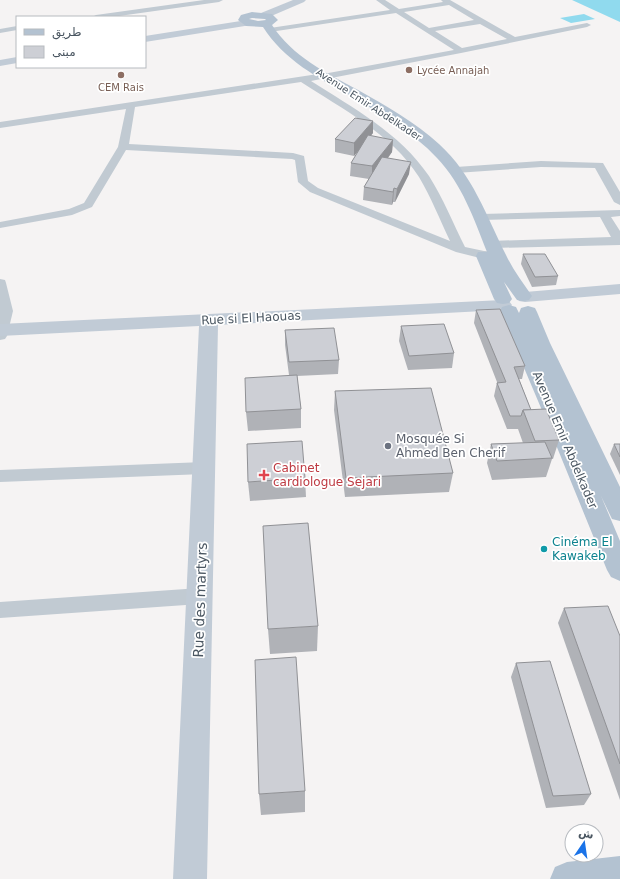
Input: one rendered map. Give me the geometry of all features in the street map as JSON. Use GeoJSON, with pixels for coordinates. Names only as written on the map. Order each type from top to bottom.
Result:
{"type":"FeatureCollection","features":[{"type":"Feature","properties":{"kind":"main road","name":"Avenue Emir Abdelkader"},"geometry":{"type":"LineString","coordinates":[[258,18],[276,48],[322,76],[368,101],[419,135],[433,146],[456,170],[482,217],[492,251],[518,304],[547,395],[620,570]]}},
{"type":"Feature","properties":{"kind":"main road","name":"Avenue Emir Abdelkader"},"geometry":{"type":"LineString","coordinates":[[322,76],[388,121],[424,148],[445,172],[469,216],[492,251],[518,304],[540,343],[618,502]]}},
{"type":"Feature","properties":{"kind":"main road"},"geometry":{"type":"LineString","coordinates":[[567,879],[620,873]]}},
{"type":"Feature","properties":{"kind":"street"},"geometry":{"type":"LineString","coordinates":[[103,16],[219,0]]}},
{"type":"Feature","properties":{"kind":"street"},"geometry":{"type":"LineString","coordinates":[[380,0],[461,51]]}},
{"type":"Feature","properties":{"kind":"street"},"geometry":{"type":"LineString","coordinates":[[146,35],[258,18],[397,11],[448,1],[514,40]]}},
{"type":"Feature","properties":{"kind":"street"},"geometry":{"type":"LineString","coordinates":[[146,39],[258,18],[298,2]]}},
{"type":"Feature","properties":{"kind":"street"},"geometry":{"type":"LineString","coordinates":[[428,30],[482,21]]}},
{"type":"Feature","properties":{"kind":"street"},"geometry":{"type":"LineString","coordinates":[[0,125],[322,76],[461,51],[587,25]]}},
{"type":"Feature","properties":{"kind":"street"},"geometry":{"type":"LineString","coordinates":[[0,31],[16,28]]}},
{"type":"Feature","properties":{"kind":"street"},"geometry":{"type":"LineString","coordinates":[[0,59],[16,56]]}},
{"type":"Feature","properties":{"kind":"street"},"geometry":{"type":"LineString","coordinates":[[0,63],[16,60]]}},
{"type":"Feature","properties":{"kind":"street"},"geometry":{"type":"LineString","coordinates":[[302,79],[384,134],[408,156],[424,177],[460,249]]}},
{"type":"Feature","properties":{"kind":"street"},"geometry":{"type":"LineString","coordinates":[[0,225],[72,212],[88,205],[123,147],[131,106]]}},
{"type":"Feature","properties":{"kind":"street"},"geometry":{"type":"LineString","coordinates":[[123,147],[293,156],[300,158],[303,182],[306,186],[405,228],[460,249],[492,251],[620,240],[603,213]]}},
{"type":"Feature","properties":{"kind":"street"},"geometry":{"type":"LineString","coordinates":[[456,170],[541,164],[599,165],[620,202]]}},
{"type":"Feature","properties":{"kind":"street"},"geometry":{"type":"LineString","coordinates":[[482,217],[620,213]]}},
{"type":"Feature","properties":{"kind":"street"},"geometry":{"type":"LineString","coordinates":[[0,283],[6,311],[1,332]]}},
{"type":"Feature","properties":{"kind":"street"},"geometry":{"type":"LineString","coordinates":[[518,304],[620,289]]}},
{"type":"Feature","properties":{"kind":"street"},"geometry":{"type":"LineString","coordinates":[[518,304],[620,300]]}},
{"type":"Feature","properties":{"kind":"street","name":"Rue si El Haouas"},"geometry":{"type":"LineString","coordinates":[[1,332],[518,304]]}},
{"type":"Feature","properties":{"kind":"street","name":"Rue des martyrs"},"geometry":{"type":"LineString","coordinates":[[190,879],[209,320]]}},
{"type":"Feature","properties":{"kind":"street"},"geometry":{"type":"LineString","coordinates":[[0,476],[204,468]]}},
{"type":"Feature","properties":{"kind":"street"},"geometry":{"type":"LineString","coordinates":[[590,500],[618,502]]}},
{"type":"Feature","properties":{"kind":"street"},"geometry":{"type":"LineString","coordinates":[[0,610],[200,596]]}},
{"type":"Feature","properties":{"kind":"water"},"geometry":{"type":"Polygon","coordinates":[[[572,0],[620,0],[620,22],[572,0]]]}},
{"type":"Feature","properties":{"kind":"water"},"geometry":{"type":"Polygon","coordinates":[[[584,14],[595,19],[571,23],[560,18],[584,14]]]}},
{"type":"Feature","properties":{"kind":"building"},"geometry":{"type":"Polygon","coordinates":[[[355,118],[373,121],[354,143],[335,139],[355,118]]]}},
{"type":"Feature","properties":{"kind":"building"},"geometry":{"type":"Polygon","coordinates":[[[368,135],[393,140],[372,166],[351,163],[368,135]]]}},
{"type":"Feature","properties":{"kind":"building"},"geometry":{"type":"Polygon","coordinates":[[[382,157],[411,162],[397,189],[394,188],[393,192],[364,187],[382,157]]]}},
{"type":"Feature","properties":{"kind":"building"},"geometry":{"type":"Polygon","coordinates":[[[523,254],[545,254],[558,276],[535,277],[523,254]]]}},
{"type":"Feature","properties":{"kind":"building"},"geometry":{"type":"Polygon","coordinates":[[[500,309],[525,366],[514,367],[531,410],[523,410],[521,416],[510,416],[497,383],[506,382],[476,310],[500,309]]]}},
{"type":"Feature","properties":{"kind":"building"},"geometry":{"type":"Polygon","coordinates":[[[444,324],[454,353],[409,356],[401,326],[444,324]]]}},
{"type":"Feature","properties":{"kind":"building"},"geometry":{"type":"Polygon","coordinates":[[[334,328],[339,360],[289,362],[285,330],[334,328]]]}},
{"type":"Feature","properties":{"kind":"building"},"geometry":{"type":"Polygon","coordinates":[[[297,375],[301,409],[246,412],[245,378],[297,375]]]}},
{"type":"Feature","properties":{"kind":"building","name":"Mosquée Si Ahmed Ben Cherif"},"geometry":{"type":"Polygon","coordinates":[[[431,388],[453,473],[346,478],[335,391],[431,388]]]}},
{"type":"Feature","properties":{"kind":"building"},"geometry":{"type":"Polygon","coordinates":[[[546,409],[559,440],[535,441],[523,410],[546,409]]]}},
{"type":"Feature","properties":{"kind":"building"},"geometry":{"type":"Polygon","coordinates":[[[302,441],[305,478],[248,482],[247,444],[302,441]]]}},
{"type":"Feature","properties":{"kind":"building"},"geometry":{"type":"Polygon","coordinates":[[[545,442],[552,458],[497,461],[491,444],[545,442]]]}},
{"type":"Feature","properties":{"kind":"building"},"geometry":{"type":"Polygon","coordinates":[[[614,444],[620,444],[620,457],[614,444]]]}},
{"type":"Feature","properties":{"kind":"building"},"geometry":{"type":"Polygon","coordinates":[[[308,523],[318,626],[268,629],[263,526],[308,523]]]}},
{"type":"Feature","properties":{"kind":"building"},"geometry":{"type":"Polygon","coordinates":[[[608,606],[620,636],[620,764],[564,608],[608,606]]]}},
{"type":"Feature","properties":{"kind":"building"},"geometry":{"type":"Polygon","coordinates":[[[296,657],[305,791],[259,794],[255,660],[296,657]]]}},
{"type":"Feature","properties":{"kind":"building"},"geometry":{"type":"Polygon","coordinates":[[[550,661],[591,794],[553,796],[516,663],[550,661]]]}},
{"type":"Feature","properties":{"kind":"place","name":"Lycée Annajah"},"geometry":{"type":"Point","coordinates":[409,70]}},
{"type":"Feature","properties":{"kind":"place","name":"CEM Rais"},"geometry":{"type":"Point","coordinates":[121,75]}},
{"type":"Feature","properties":{"kind":"place","name":"Mosquée Si Ahmed Ben Cherif"},"geometry":{"type":"Point","coordinates":[388,446]}},
{"type":"Feature","properties":{"kind":"place","name":"Cabinet cardiologue Sejari"},"geometry":{"type":"Point","coordinates":[264,475]}},
{"type":"Feature","properties":{"kind":"place","name":"Cinéma El Kawakeb"},"geometry":{"type":"Point","coordinates":[544,549]}}]}
